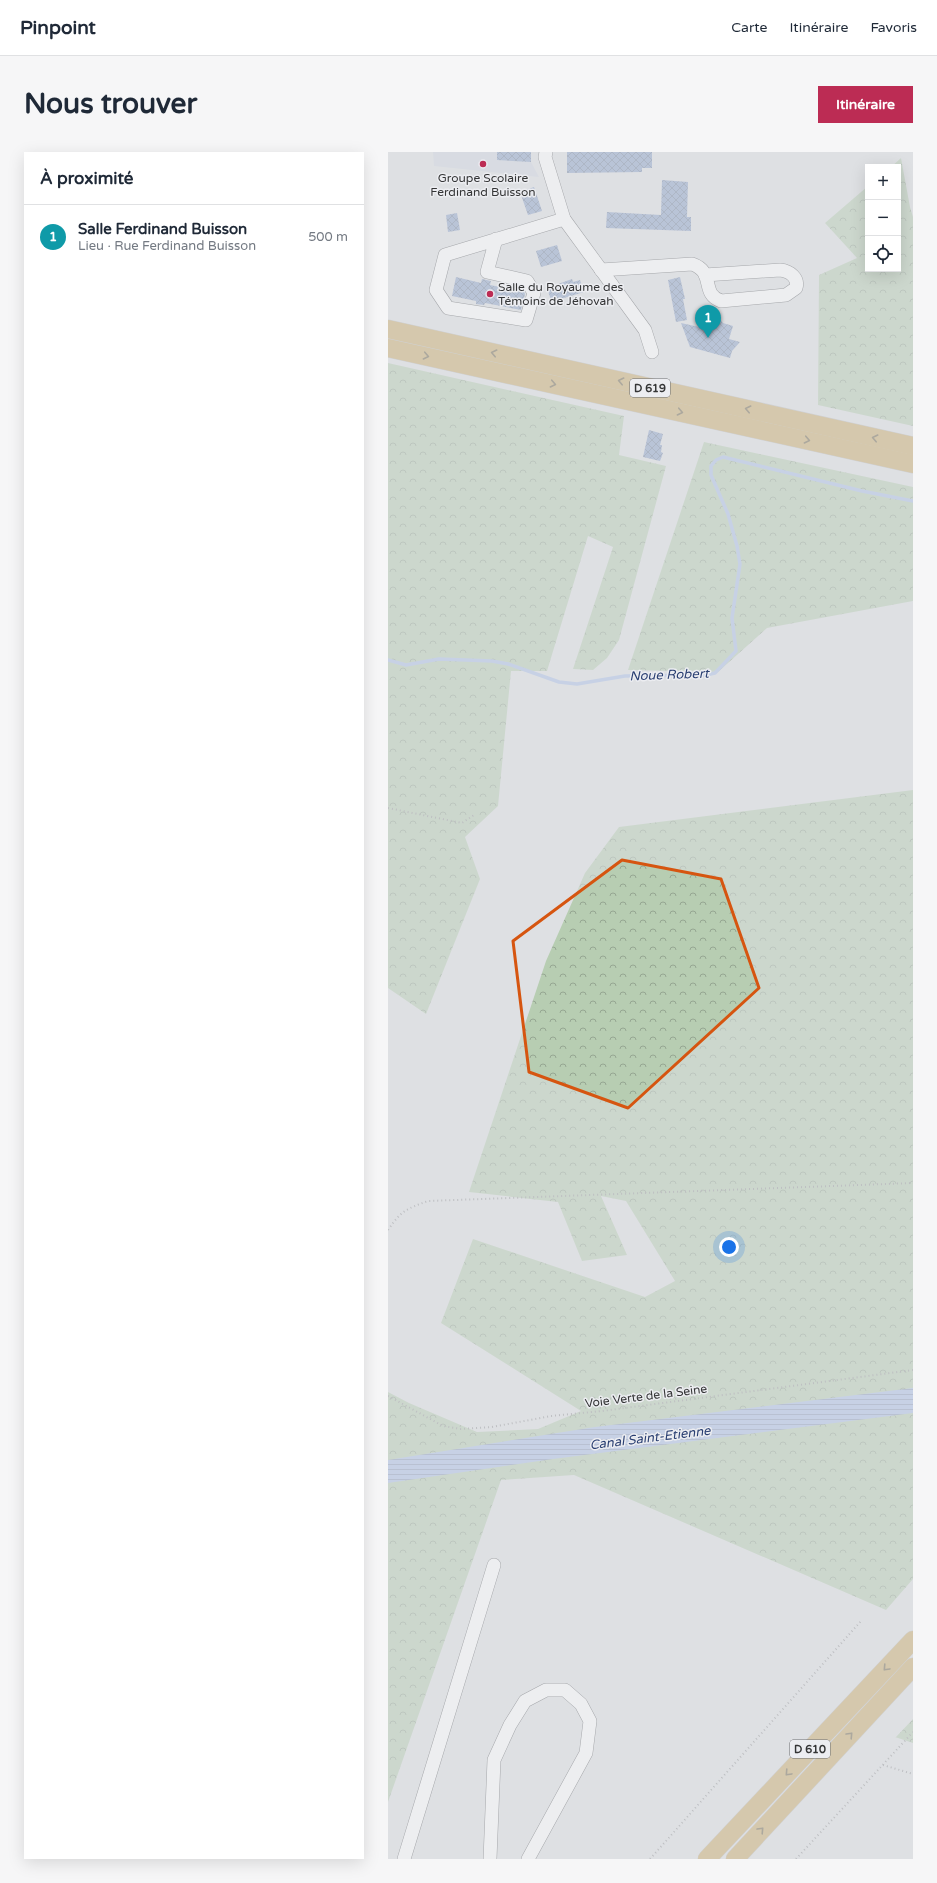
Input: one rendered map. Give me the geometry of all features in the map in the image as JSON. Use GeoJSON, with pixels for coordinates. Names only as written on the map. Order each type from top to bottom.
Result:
{"type":"FeatureCollection","features":[{"type":"Feature","properties":{"kind":"highway","name":"D 619"},"geometry":{"type":"LineString","coordinates":[[388,329],[913,446]]}},
{"type":"Feature","properties":{"kind":"highway","name":"D 619"},"geometry":{"type":"LineString","coordinates":[[388,348],[913,464]]}},
{"type":"Feature","properties":{"kind":"highway","name":"D 610"},"geometry":{"type":"LineString","coordinates":[[707,1859],[913,1640]]}},
{"type":"Feature","properties":{"kind":"highway","name":"D 610"},"geometry":{"type":"LineString","coordinates":[[735,1859],[913,1667]]}},
{"type":"Feature","properties":{"kind":"street"},"geometry":{"type":"LineString","coordinates":[[546,152],[545,157],[564,219],[645,330],[652,352]]}},
{"type":"Feature","properties":{"kind":"street"},"geometry":{"type":"LineString","coordinates":[[496,240],[487,272],[527,281],[534,293],[526,320],[448,308],[436,290],[445,255],[564,219]]}},
{"type":"Feature","properties":{"kind":"street"},"geometry":{"type":"LineString","coordinates":[[601,270],[692,264],[701,267],[711,293],[715,299],[721,301],[786,295],[796,288],[797,284],[794,277],[787,271],[780,270],[705,275]]}},
{"type":"Feature","properties":{"kind":"street"},"geometry":{"type":"LineString","coordinates":[[404,1859],[494,1565]]}},
{"type":"Feature","properties":{"kind":"street"},"geometry":{"type":"LineString","coordinates":[[490,1859],[494,1760],[510,1725],[525,1701],[546,1690],[565,1690],[581,1704],[590,1722],[586,1753],[528,1859]]}},
{"type":"Feature","properties":{"kind":"path"},"geometry":{"type":"LineString","coordinates":[[388,808],[462,824],[474,814]]}},
{"type":"Feature","properties":{"kind":"path"},"geometry":{"type":"LineString","coordinates":[[388,1230],[395,1219],[406,1209],[428,1201],[913,1183]]}},
{"type":"Feature","properties":{"kind":"path","name":"Voie Verte de la Seine"},"geometry":{"type":"LineString","coordinates":[[388,1396],[443,1426],[461,1429],[492,1427],[551,1416],[602,1411],[913,1370]]}},
{"type":"Feature","properties":{"kind":"path"},"geometry":{"type":"LineString","coordinates":[[650,1859],[861,1621]]}},
{"type":"Feature","properties":{"kind":"path"},"geometry":{"type":"LineString","coordinates":[[796,1859],[913,1732]]}},
{"type":"Feature","properties":{"kind":"path"},"geometry":{"type":"LineString","coordinates":[[883,1765],[913,1774]]}},
{"type":"Feature","properties":{"kind":"highlighted area"},"geometry":{"type":"Polygon","coordinates":[[[622,860],[721,879],[759,988],[628,1108],[529,1072],[513,941],[622,860]]]}},
{"type":"Feature","properties":{"kind":"shaded area","name":"Groupe Scolaire Ferdinand Buisson"},"geometry":{"type":"Polygon","coordinates":[[[433,152],[531,152],[531,162],[539,177],[434,166],[433,152]]]}},
{"type":"Feature","properties":{"kind":"green space"},"geometry":{"type":"Polygon","coordinates":[[[901,158],[913,217],[913,426],[818,405],[819,275],[857,258],[825,223],[865,189],[865,272],[901,272],[901,164],[894,164],[901,158]]]}},
{"type":"Feature","properties":{"kind":"green space"},"geometry":{"type":"Polygon","coordinates":[[[388,363],[624,416],[619,455],[666,466],[619,640],[607,658],[593,670],[573,669],[613,547],[588,536],[547,671],[511,671],[498,806],[465,837],[480,879],[426,1014],[388,988],[388,363]]]}},
{"type":"Feature","properties":{"kind":"green space"},"geometry":{"type":"Polygon","coordinates":[[[704,442],[913,487],[913,601],[767,628],[718,672],[628,670],[704,442]]]}},
{"type":"Feature","properties":{"kind":"green space"},"geometry":{"type":"Polygon","coordinates":[[[913,790],[913,1579],[886,1610],[574,1475],[501,1480],[388,1802],[388,1392],[409,1403],[477,1432],[538,1429],[581,1411],[441,1323],[473,1239],[645,1297],[675,1281],[626,1201],[601,1196],[627,1255],[582,1261],[558,1202],[469,1192],[546,961],[585,873],[619,827],[913,790]]]}},
{"type":"Feature","properties":{"kind":"green space"},"geometry":{"type":"Polygon","coordinates":[[[913,1719],[913,1743],[895,1737],[896,1737],[913,1719]]]}},
{"type":"Feature","properties":{"kind":"water","name":"Canal Saint-Etienne"},"geometry":{"type":"Polygon","coordinates":[[[913,1388],[913,1413],[553,1459],[388,1483],[388,1460],[595,1427],[913,1388]]]}},
{"type":"Feature","properties":{"kind":"building"},"geometry":{"type":"Polygon","coordinates":[[[497,152],[531,152],[531,162],[497,160],[497,152]]]}},
{"type":"Feature","properties":{"kind":"building"},"geometry":{"type":"Polygon","coordinates":[[[567,152],[652,152],[652,168],[642,168],[642,172],[567,173],[567,152]]]}},
{"type":"Feature","properties":{"kind":"building"},"geometry":{"type":"Polygon","coordinates":[[[662,180],[688,182],[687,217],[691,217],[691,231],[606,228],[607,212],[661,215],[662,180]]]}},
{"type":"Feature","properties":{"kind":"building"},"geometry":{"type":"Polygon","coordinates":[[[534,187],[542,211],[528,215],[520,192],[534,187]]]}},
{"type":"Feature","properties":{"kind":"building"},"geometry":{"type":"Polygon","coordinates":[[[457,213],[460,230],[448,232],[446,215],[457,213]]]}},
{"type":"Feature","properties":{"kind":"building"},"geometry":{"type":"Polygon","coordinates":[[[557,245],[562,261],[541,267],[536,251],[557,245]]]}},
{"type":"Feature","properties":{"kind":"building","name":"Salle du Royaume des Témoins de Jéhovah"},"geometry":{"type":"Polygon","coordinates":[[[456,277],[481,283],[482,279],[491,281],[490,285],[524,292],[525,294],[521,310],[485,303],[484,305],[476,304],[476,301],[452,296],[456,277]]]}},
{"type":"Feature","properties":{"kind":"building"},"geometry":{"type":"Polygon","coordinates":[[[680,277],[685,299],[683,299],[687,320],[676,322],[668,280],[680,277]]]}},
{"type":"Feature","properties":{"kind":"building"},"geometry":{"type":"Polygon","coordinates":[[[572,279],[573,282],[580,280],[584,292],[554,301],[551,300],[547,288],[572,279]]]}},
{"type":"Feature","properties":{"kind":"building"},"geometry":{"type":"Polygon","coordinates":[[[716,314],[723,323],[733,326],[729,339],[740,342],[732,351],[730,358],[690,347],[681,323],[713,330],[716,314]]]}},
{"type":"Feature","properties":{"kind":"building"},"geometry":{"type":"Polygon","coordinates":[[[649,430],[663,434],[660,445],[662,445],[661,452],[663,453],[660,461],[643,457],[649,430]]]}},
{"type":"Feature","properties":{"kind":"waterway","name":"Noue Robert"},"geometry":{"type":"LineString","coordinates":[[388,660],[406,665],[439,659],[492,661],[508,664],[559,682],[577,684],[625,676],[706,675],[715,673],[736,651],[732,618],[740,564],[737,546],[728,514],[711,475],[711,466],[716,460],[723,457],[862,491],[913,501]]}},
{"type":"Feature","properties":{"kind":"place","name":"Groupe Scolaire Ferdinand Buisson"},"geometry":{"type":"Point","coordinates":[483,164]}},
{"type":"Feature","properties":{"kind":"place","name":"Salle du Royaume des Témoins de Jéhovah"},"geometry":{"type":"Point","coordinates":[490,294]}},
{"type":"Feature","properties":{"kind":"place","name":"Salle Ferdinand Buisson"},"geometry":{"type":"Point","coordinates":[708,338]}}]}
